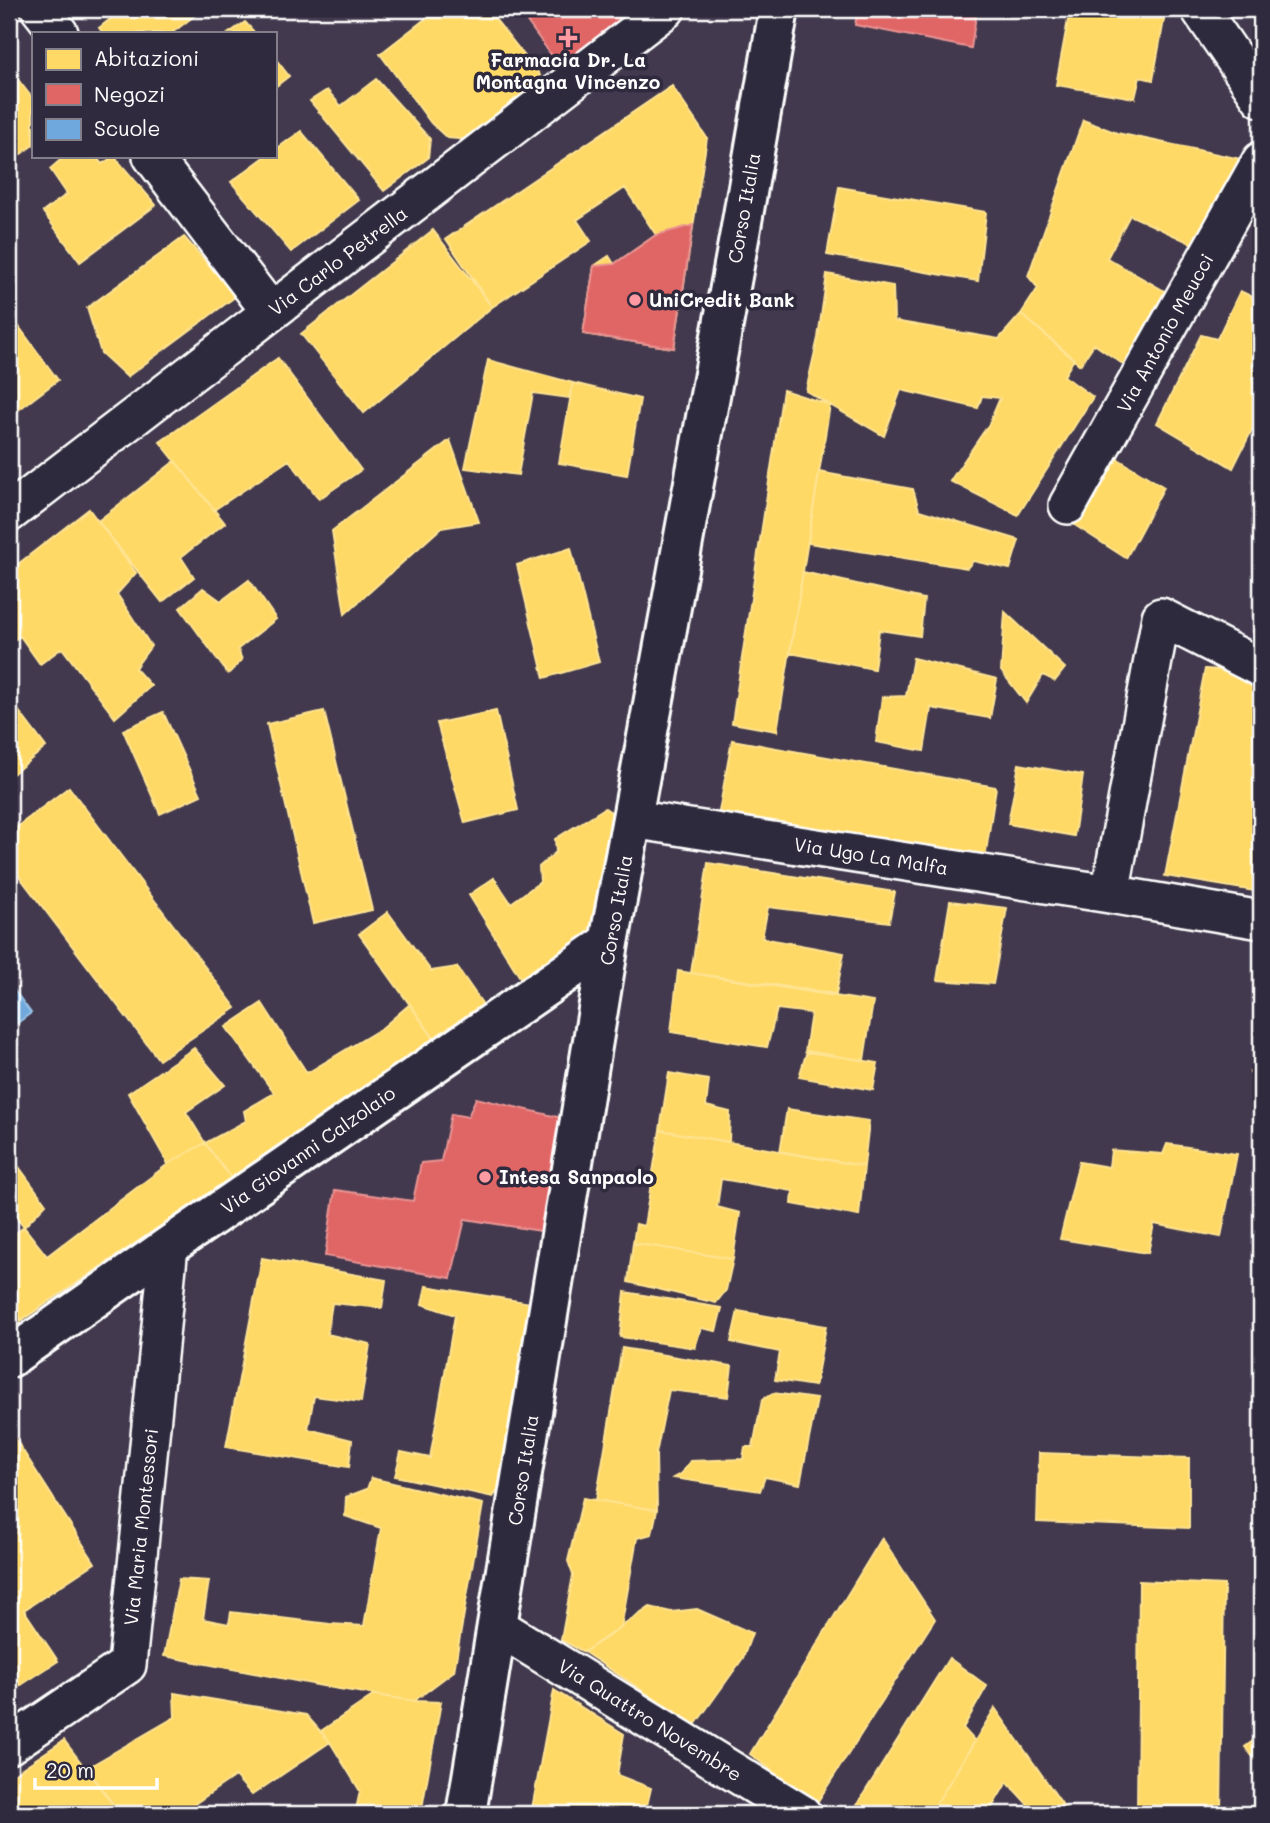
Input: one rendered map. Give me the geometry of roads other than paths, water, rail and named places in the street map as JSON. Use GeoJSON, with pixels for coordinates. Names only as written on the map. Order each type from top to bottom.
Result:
{"type":"FeatureCollection","features":[{"type":"Feature","properties":{"kind":"main road","name":"Corso Italia"},"geometry":{"type":"LineString","coordinates":[[466,1814],[609,943],[779,9]]}},
{"type":"Feature","properties":{"kind":"main road","name":"Via Giovanni Calzolaio"},"geometry":{"type":"LineString","coordinates":[[9,1358],[609,943]]}},
{"type":"Feature","properties":{"kind":"street"},"geometry":{"type":"LineString","coordinates":[[40,9],[58,32]]}},
{"type":"Feature","properties":{"kind":"street","name":"Via Carlo Petrella"},"geometry":{"type":"LineString","coordinates":[[9,513],[666,9]]}},
{"type":"Feature","properties":{"kind":"street"},"geometry":{"type":"LineString","coordinates":[[1200,9],[1261,98]]}},
{"type":"Feature","properties":{"kind":"street"},"geometry":{"type":"LineString","coordinates":[[154,158],[271,312]]}},
{"type":"Feature","properties":{"kind":"street","name":"Via Antonio Meucci"},"geometry":{"type":"LineString","coordinates":[[1068,505],[1261,161]]}},
{"type":"Feature","properties":{"kind":"street"},"geometry":{"type":"LineString","coordinates":[[1110,894],[1161,617],[1261,667]]}},
{"type":"Feature","properties":{"kind":"street","name":"Via Ugo La Malfa"},"geometry":{"type":"LineString","coordinates":[[632,818],[1261,920]]}},
{"type":"Feature","properties":{"kind":"street","name":"Via Maria Montessori"},"geometry":{"type":"LineString","coordinates":[[9,1745],[127,1665],[169,1246]]}},
{"type":"Feature","properties":{"kind":"street","name":"Via Quattro Novembre"},"geometry":{"type":"LineString","coordinates":[[497,1626],[802,1814]]}},
{"type":"Feature","properties":{"kind":"place","name":"Farmacia Dr. La Montagna Vincenzo"},"geometry":{"type":"Point","coordinates":[568,38]}},
{"type":"Feature","properties":{"kind":"place","name":"UniCredit Bank"},"geometry":{"type":"Point","coordinates":[635,300]}},
{"type":"Feature","properties":{"kind":"place","name":"Intesa Sanpaolo"},"geometry":{"type":"Point","coordinates":[485,1177]}}]}
